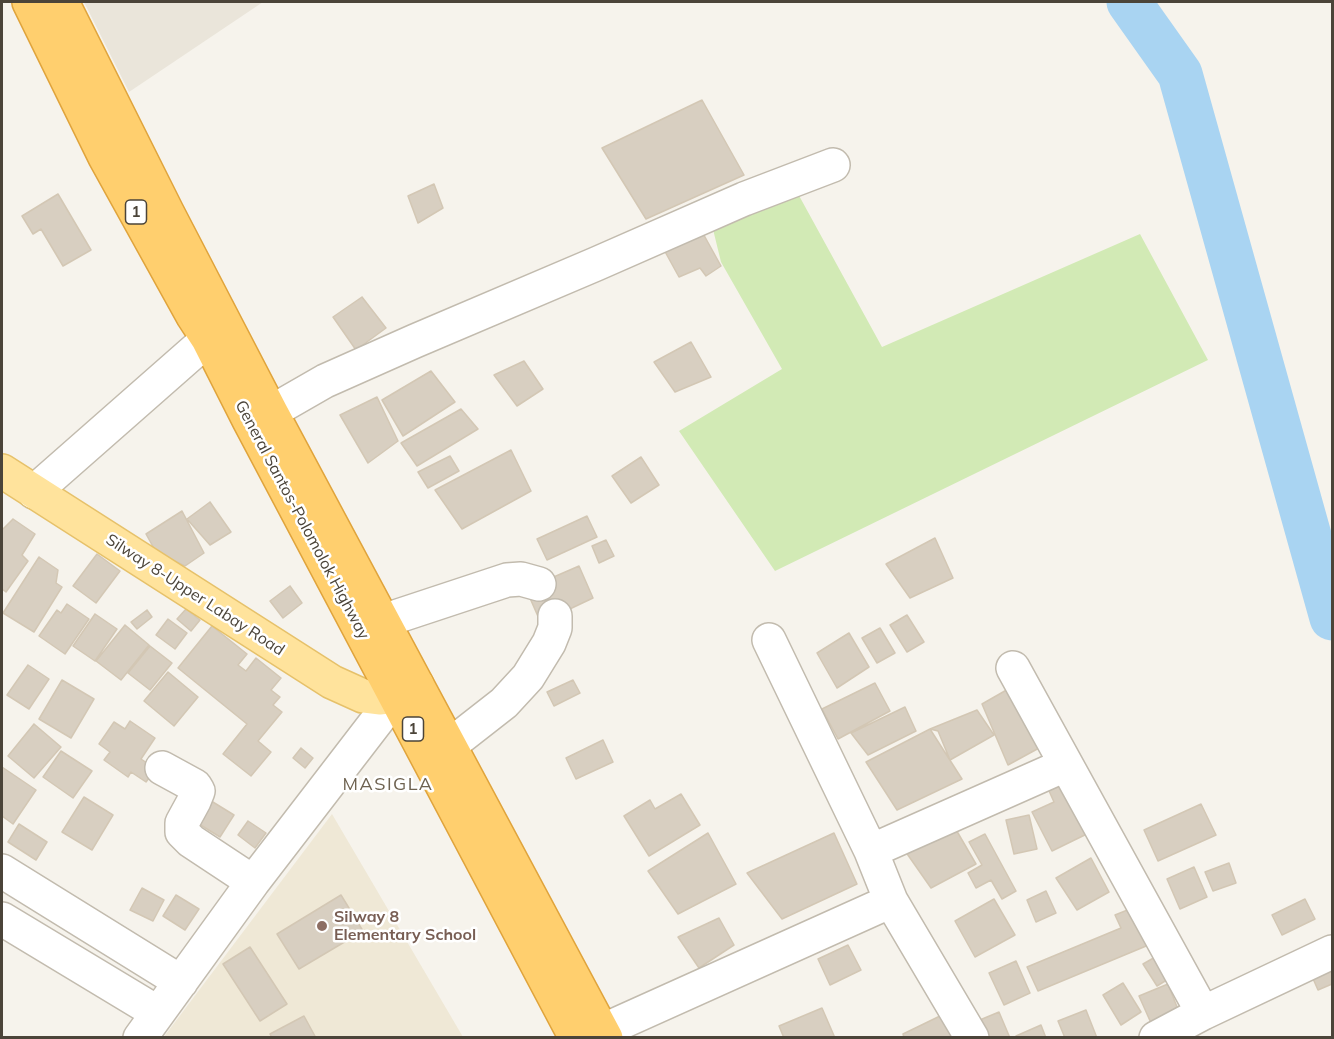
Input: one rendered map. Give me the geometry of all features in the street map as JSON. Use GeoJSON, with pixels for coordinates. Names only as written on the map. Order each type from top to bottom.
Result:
{"type":"FeatureCollection","features":[{"type":"Feature","properties":{"kind":"highway","name":"General Santos-Polomolok Highway"},"geometry":{"type":"LineString","coordinates":[[30,2],[105,157],[208,339],[249,420],[406,691],[595,1035]]}},
{"type":"Feature","properties":{"kind":"highway","name":"1"},"geometry":{"type":"LineString","coordinates":[[62,2],[167,212],[383,621],[406,691],[449,746],[595,1035]]}},
{"type":"Feature","properties":{"kind":"main road","name":"Silway 8-Upper Labay Road"},"geometry":{"type":"LineString","coordinates":[[2,471],[332,682],[363,696],[379,698],[406,691]]}},
{"type":"Feature","properties":{"kind":"street"},"geometry":{"type":"LineString","coordinates":[[271,412],[325,381],[415,341],[744,199],[833,165]]}},
{"type":"Feature","properties":{"kind":"street"},"geometry":{"type":"LineString","coordinates":[[34,492],[208,339]]}},
{"type":"Feature","properties":{"kind":"street"},"geometry":{"type":"LineString","coordinates":[[383,621],[507,580],[521,579],[539,585]]}},
{"type":"Feature","properties":{"kind":"street"},"geometry":{"type":"LineString","coordinates":[[449,746],[504,703],[528,677],[549,643],[555,628],[555,616]]}},
{"type":"Feature","properties":{"kind":"street"},"geometry":{"type":"LineString","coordinates":[[769,640],[871,850],[891,901],[972,1038]]}},
{"type":"Feature","properties":{"kind":"street"},"geometry":{"type":"LineString","coordinates":[[1013,668],[1203,1013]]}},
{"type":"Feature","properties":{"kind":"street"},"geometry":{"type":"LineString","coordinates":[[2,919],[149,1025],[254,882],[406,691]]}},
{"type":"Feature","properties":{"kind":"street"},"geometry":{"type":"LineString","coordinates":[[871,850],[1065,765]]}},
{"type":"Feature","properties":{"kind":"street"},"geometry":{"type":"LineString","coordinates":[[162,768],[195,786],[198,791],[182,823],[182,832],[191,841],[254,882]]}},
{"type":"Feature","properties":{"kind":"street"},"geometry":{"type":"LineString","coordinates":[[2,871],[181,982]]}},
{"type":"Feature","properties":{"kind":"street"},"geometry":{"type":"LineString","coordinates":[[595,1035],[891,901]]}},
{"type":"Feature","properties":{"kind":"street"},"geometry":{"type":"LineString","coordinates":[[1156,1038],[1203,1013],[1332,952]]}},
{"type":"Feature","properties":{"kind":"shaded area"},"geometry":{"type":"Polygon","coordinates":[[[84,2],[263,2],[129,92],[84,2]]]}},
{"type":"Feature","properties":{"kind":"shaded area","name":"Silway 8 Elementary School"},"geometry":{"type":"Polygon","coordinates":[[[332,814],[463,1037],[163,1038],[332,814]]]}},
{"type":"Feature","properties":{"kind":"green space"},"geometry":{"type":"Polygon","coordinates":[[[791,181],[882,347],[1140,234],[1208,360],[775,571],[679,431],[782,369],[721,262],[710,217],[791,181]]]}},
{"type":"Feature","properties":{"kind":"building"},"geometry":{"type":"Polygon","coordinates":[[[702,100],[744,175],[646,219],[602,148],[702,100]]]}},
{"type":"Feature","properties":{"kind":"building"},"geometry":{"type":"Polygon","coordinates":[[[434,184],[443,208],[418,223],[408,196],[434,184]]]}},
{"type":"Feature","properties":{"kind":"building"},"geometry":{"type":"Polygon","coordinates":[[[58,194],[91,250],[63,266],[41,229],[33,234],[22,216],[58,194]]]}},
{"type":"Feature","properties":{"kind":"building"},"geometry":{"type":"Polygon","coordinates":[[[700,228],[721,266],[706,276],[700,268],[679,277],[663,248],[700,228]]]}},
{"type":"Feature","properties":{"kind":"building"},"geometry":{"type":"Polygon","coordinates":[[[362,297],[386,328],[356,350],[333,317],[362,297]]]}},
{"type":"Feature","properties":{"kind":"building"},"geometry":{"type":"Polygon","coordinates":[[[691,342],[711,377],[675,392],[654,362],[691,342]]]}},
{"type":"Feature","properties":{"kind":"building"},"geometry":{"type":"Polygon","coordinates":[[[524,361],[543,389],[517,406],[494,375],[524,361]]]}},
{"type":"Feature","properties":{"kind":"building"},"geometry":{"type":"Polygon","coordinates":[[[431,371],[455,402],[403,436],[382,400],[431,371]]]}},
{"type":"Feature","properties":{"kind":"building"},"geometry":{"type":"Polygon","coordinates":[[[377,397],[398,441],[368,463],[340,415],[377,397]]]}},
{"type":"Feature","properties":{"kind":"building"},"geometry":{"type":"Polygon","coordinates":[[[461,409],[478,429],[417,466],[401,443],[461,409]]]}},
{"type":"Feature","properties":{"kind":"building"},"geometry":{"type":"Polygon","coordinates":[[[511,450],[531,491],[462,529],[435,490],[511,450]]]}},
{"type":"Feature","properties":{"kind":"building"},"geometry":{"type":"Polygon","coordinates":[[[450,456],[459,471],[428,488],[418,472],[450,456]]]}},
{"type":"Feature","properties":{"kind":"building"},"geometry":{"type":"Polygon","coordinates":[[[641,457],[659,485],[631,503],[612,476],[641,457]]]}},
{"type":"Feature","properties":{"kind":"building"},"geometry":{"type":"Polygon","coordinates":[[[210,502],[231,532],[210,545],[187,519],[210,502]]]}},
{"type":"Feature","properties":{"kind":"building"},"geometry":{"type":"Polygon","coordinates":[[[182,511],[204,553],[185,566],[156,552],[146,534],[182,511]]]}},
{"type":"Feature","properties":{"kind":"building"},"geometry":{"type":"Polygon","coordinates":[[[587,516],[597,537],[547,560],[537,539],[587,516]]]}},
{"type":"Feature","properties":{"kind":"building"},"geometry":{"type":"Polygon","coordinates":[[[13,519],[35,534],[22,555],[28,561],[6,592],[2,589],[2,530],[13,519]]]}},
{"type":"Feature","properties":{"kind":"building"},"geometry":{"type":"Polygon","coordinates":[[[935,538],[953,578],[910,598],[886,564],[935,538]]]}},
{"type":"Feature","properties":{"kind":"building"},"geometry":{"type":"Polygon","coordinates":[[[606,540],[614,556],[599,563],[592,546],[606,540]]]}},
{"type":"Feature","properties":{"kind":"building"},"geometry":{"type":"Polygon","coordinates":[[[97,554],[120,571],[96,603],[73,586],[97,554]]]}},
{"type":"Feature","properties":{"kind":"building"},"geometry":{"type":"Polygon","coordinates":[[[39,557],[58,570],[56,583],[62,587],[34,632],[3,613],[39,557]]]}},
{"type":"Feature","properties":{"kind":"building"},"geometry":{"type":"Polygon","coordinates":[[[579,566],[593,598],[540,621],[526,589],[579,566]]]}},
{"type":"Feature","properties":{"kind":"building"},"geometry":{"type":"Polygon","coordinates":[[[290,586],[302,603],[283,618],[270,601],[290,586]]]}},
{"type":"Feature","properties":{"kind":"building"},"geometry":{"type":"Polygon","coordinates":[[[67,604],[89,619],[65,654],[39,636],[57,610],[61,613],[67,604]]]}},
{"type":"Feature","properties":{"kind":"building"},"geometry":{"type":"Polygon","coordinates":[[[186,609],[200,620],[191,631],[177,619],[186,609]]]}},
{"type":"Feature","properties":{"kind":"building"},"geometry":{"type":"Polygon","coordinates":[[[147,610],[152,617],[137,629],[131,622],[147,610]]]}},
{"type":"Feature","properties":{"kind":"building"},"geometry":{"type":"Polygon","coordinates":[[[95,614],[117,629],[95,661],[73,646],[95,614]]]}},
{"type":"Feature","properties":{"kind":"building"},"geometry":{"type":"Polygon","coordinates":[[[907,615],[924,642],[907,652],[890,625],[907,615]]]}},
{"type":"Feature","properties":{"kind":"building"},"geometry":{"type":"Polygon","coordinates":[[[168,619],[187,633],[175,649],[156,635],[168,619]]]}},
{"type":"Feature","properties":{"kind":"building"},"geometry":{"type":"Polygon","coordinates":[[[125,625],[149,645],[121,680],[96,661],[125,625]]]}},
{"type":"Feature","properties":{"kind":"building"},"geometry":{"type":"Polygon","coordinates":[[[212,626],[247,654],[238,665],[246,671],[256,658],[281,678],[271,690],[280,697],[273,705],[282,712],[258,741],[271,752],[251,776],[223,754],[247,724],[178,668],[212,626]]]}},
{"type":"Feature","properties":{"kind":"building"},"geometry":{"type":"Polygon","coordinates":[[[880,628],[895,653],[877,663],[862,638],[880,628]]]}},
{"type":"Feature","properties":{"kind":"building"},"geometry":{"type":"Polygon","coordinates":[[[849,633],[869,667],[837,688],[817,653],[849,633]]]}},
{"type":"Feature","properties":{"kind":"building"},"geometry":{"type":"Polygon","coordinates":[[[150,646],[172,663],[150,690],[128,673],[150,646]]]}},
{"type":"Feature","properties":{"kind":"building"},"geometry":{"type":"Polygon","coordinates":[[[28,665],[49,679],[29,709],[7,695],[28,665]]]}},
{"type":"Feature","properties":{"kind":"building"},"geometry":{"type":"Polygon","coordinates":[[[168,672],[198,697],[174,726],[144,701],[168,672]]]}},
{"type":"Feature","properties":{"kind":"building"},"geometry":{"type":"Polygon","coordinates":[[[62,680],[94,699],[71,738],[39,719],[62,680]]]}},
{"type":"Feature","properties":{"kind":"building"},"geometry":{"type":"Polygon","coordinates":[[[573,680],[580,693],[554,706],[547,692],[573,680]]]}},
{"type":"Feature","properties":{"kind":"building"},"geometry":{"type":"Polygon","coordinates":[[[875,683],[890,711],[838,739],[822,709],[875,683]]]}},
{"type":"Feature","properties":{"kind":"building"},"geometry":{"type":"Polygon","coordinates":[[[1017,684],[1050,742],[1008,765],[982,704],[1017,684]]]}},
{"type":"Feature","properties":{"kind":"building"},"geometry":{"type":"Polygon","coordinates":[[[905,707],[916,731],[868,755],[851,733],[905,707]]]}},
{"type":"Feature","properties":{"kind":"building"},"geometry":{"type":"Polygon","coordinates":[[[977,710],[994,735],[950,760],[938,731],[930,729],[977,710]]]}},
{"type":"Feature","properties":{"kind":"building"},"geometry":{"type":"Polygon","coordinates":[[[130,721],[155,738],[141,759],[156,769],[146,782],[131,772],[128,777],[104,760],[110,752],[99,744],[114,722],[125,729],[130,721]]]}},
{"type":"Feature","properties":{"kind":"building"},"geometry":{"type":"Polygon","coordinates":[[[34,724],[61,747],[34,778],[8,756],[34,724]]]}},
{"type":"Feature","properties":{"kind":"building"},"geometry":{"type":"Polygon","coordinates":[[[930,729],[962,779],[897,810],[866,762],[930,729]]]}},
{"type":"Feature","properties":{"kind":"building"},"geometry":{"type":"Polygon","coordinates":[[[603,740],[613,762],[576,779],[566,758],[603,740]]]}},
{"type":"Feature","properties":{"kind":"building"},"geometry":{"type":"Polygon","coordinates":[[[301,748],[313,758],[305,768],[293,758],[301,748]]]}},
{"type":"Feature","properties":{"kind":"building"},"geometry":{"type":"Polygon","coordinates":[[[61,751],[92,771],[73,798],[43,777],[61,751]]]}},
{"type":"Feature","properties":{"kind":"building"},"geometry":{"type":"Polygon","coordinates":[[[2,767],[36,790],[13,824],[2,816],[2,767]]]}},
{"type":"Feature","properties":{"kind":"building"},"geometry":{"type":"Polygon","coordinates":[[[1067,771],[1095,830],[1052,851],[1032,812],[1054,802],[1045,782],[1067,771]]]}},
{"type":"Feature","properties":{"kind":"building"},"geometry":{"type":"Polygon","coordinates":[[[681,794],[700,825],[649,856],[624,816],[650,800],[655,809],[681,794]]]}},
{"type":"Feature","properties":{"kind":"building"},"geometry":{"type":"Polygon","coordinates":[[[84,797],[113,815],[92,850],[62,832],[84,797]]]}},
{"type":"Feature","properties":{"kind":"building"},"geometry":{"type":"Polygon","coordinates":[[[208,799],[234,815],[220,837],[194,821],[208,799]]]}},
{"type":"Feature","properties":{"kind":"building"},"geometry":{"type":"Polygon","coordinates":[[[1201,804],[1216,835],[1158,861],[1144,830],[1201,804]]]}},
{"type":"Feature","properties":{"kind":"building"},"geometry":{"type":"Polygon","coordinates":[[[1029,815],[1037,849],[1014,854],[1006,820],[1029,815]]]}},
{"type":"Feature","properties":{"kind":"building"},"geometry":{"type":"Polygon","coordinates":[[[248,821],[266,833],[255,848],[238,835],[248,821]]]}},
{"type":"Feature","properties":{"kind":"building"},"geometry":{"type":"Polygon","coordinates":[[[951,821],[976,864],[931,888],[903,848],[951,821]]]}},
{"type":"Feature","properties":{"kind":"building"},"geometry":{"type":"Polygon","coordinates":[[[19,824],[47,842],[36,860],[8,842],[19,824]]]}},
{"type":"Feature","properties":{"kind":"building"},"geometry":{"type":"Polygon","coordinates":[[[708,833],[736,884],[678,914],[648,871],[708,833]]]}},
{"type":"Feature","properties":{"kind":"building"},"geometry":{"type":"Polygon","coordinates":[[[834,833],[857,884],[782,919],[747,873],[834,833]]]}},
{"type":"Feature","properties":{"kind":"building"},"geometry":{"type":"Polygon","coordinates":[[[985,834],[1016,891],[1002,899],[991,880],[976,888],[968,873],[982,865],[969,842],[985,834]]]}},
{"type":"Feature","properties":{"kind":"building"},"geometry":{"type":"Polygon","coordinates":[[[1091,858],[1109,892],[1077,910],[1056,878],[1091,858]]]}},
{"type":"Feature","properties":{"kind":"building"},"geometry":{"type":"Polygon","coordinates":[[[1229,863],[1236,883],[1213,891],[1205,872],[1229,863]]]}},
{"type":"Feature","properties":{"kind":"building"},"geometry":{"type":"Polygon","coordinates":[[[1194,867],[1207,897],[1180,909],[1167,879],[1194,867]]]}},
{"type":"Feature","properties":{"kind":"building"},"geometry":{"type":"Polygon","coordinates":[[[142,888],[164,900],[153,921],[130,910],[142,888]]]}},
{"type":"Feature","properties":{"kind":"building"},"geometry":{"type":"Polygon","coordinates":[[[1046,891],[1056,913],[1036,922],[1027,900],[1046,891]]]}},
{"type":"Feature","properties":{"kind":"building"},"geometry":{"type":"Polygon","coordinates":[[[176,895],[199,909],[185,930],[163,916],[176,895]]]}},
{"type":"Feature","properties":{"kind":"building"},"geometry":{"type":"Polygon","coordinates":[[[341,895],[363,931],[299,969],[277,934],[341,895]]]}},
{"type":"Feature","properties":{"kind":"building"},"geometry":{"type":"Polygon","coordinates":[[[994,899],[1015,935],[975,957],[955,921],[994,899]]]}},
{"type":"Feature","properties":{"kind":"building"},"geometry":{"type":"Polygon","coordinates":[[[1305,899],[1315,919],[1282,935],[1272,915],[1305,899]]]}},
{"type":"Feature","properties":{"kind":"building"},"geometry":{"type":"Polygon","coordinates":[[[1135,907],[1151,944],[1038,991],[1027,967],[1121,928],[1115,915],[1135,907]]]}},
{"type":"Feature","properties":{"kind":"building"},"geometry":{"type":"Polygon","coordinates":[[[719,918],[734,945],[699,968],[678,937],[719,918]]]}},
{"type":"Feature","properties":{"kind":"building"},"geometry":{"type":"Polygon","coordinates":[[[848,945],[861,970],[830,985],[818,959],[848,945]]]}},
{"type":"Feature","properties":{"kind":"building"},"geometry":{"type":"Polygon","coordinates":[[[250,947],[287,1004],[260,1021],[223,964],[250,947]]]}},
{"type":"Feature","properties":{"kind":"building"},"geometry":{"type":"Polygon","coordinates":[[[1164,952],[1178,973],[1157,986],[1143,964],[1164,952]]]}},
{"type":"Feature","properties":{"kind":"building"},"geometry":{"type":"Polygon","coordinates":[[[1332,953],[1332,984],[1318,990],[1307,965],[1332,953]]]}},
{"type":"Feature","properties":{"kind":"building"},"geometry":{"type":"Polygon","coordinates":[[[1016,961],[1030,993],[1004,1005],[989,973],[1016,961]]]}},
{"type":"Feature","properties":{"kind":"building"},"geometry":{"type":"Polygon","coordinates":[[[1123,983],[1141,1012],[1121,1025],[1103,995],[1123,983]]]}},
{"type":"Feature","properties":{"kind":"building"},"geometry":{"type":"Polygon","coordinates":[[[1168,984],[1179,1012],[1151,1023],[1139,996],[1168,984]]]}},
{"type":"Feature","properties":{"kind":"building"},"geometry":{"type":"Polygon","coordinates":[[[822,1008],[835,1038],[784,1038],[779,1026],[822,1008]]]}},
{"type":"Feature","properties":{"kind":"building"},"geometry":{"type":"Polygon","coordinates":[[[1086,1010],[1097,1038],[1065,1038],[1058,1021],[1086,1010]]]}},
{"type":"Feature","properties":{"kind":"building"},"geometry":{"type":"Polygon","coordinates":[[[999,1012],[1010,1038],[982,1038],[975,1022],[999,1012]]]}},
{"type":"Feature","properties":{"kind":"building"},"geometry":{"type":"Polygon","coordinates":[[[304,1016],[316,1038],[272,1038],[270,1034],[304,1016]]]}},
{"type":"Feature","properties":{"kind":"building"},"geometry":{"type":"Polygon","coordinates":[[[940,1016],[943,1022],[953,1018],[957,1038],[904,1038],[903,1034],[940,1016]]]}},
{"type":"Feature","properties":{"kind":"building"},"geometry":{"type":"Polygon","coordinates":[[[1041,1025],[1046,1038],[1017,1038],[1016,1036],[1041,1025]]]}},
{"type":"Feature","properties":{"kind":"waterway"},"geometry":{"type":"LineString","coordinates":[[1129,2],[1180,74],[1332,618]]}},
{"type":"Feature","properties":{"kind":"place","name":"Silway 8 Elementary School"},"geometry":{"type":"Point","coordinates":[322,926]}},
{"type":"Feature","properties":{"kind":"district","name":"MASIGLA"},"geometry":{"type":"Point","coordinates":[388,785]}}]}
